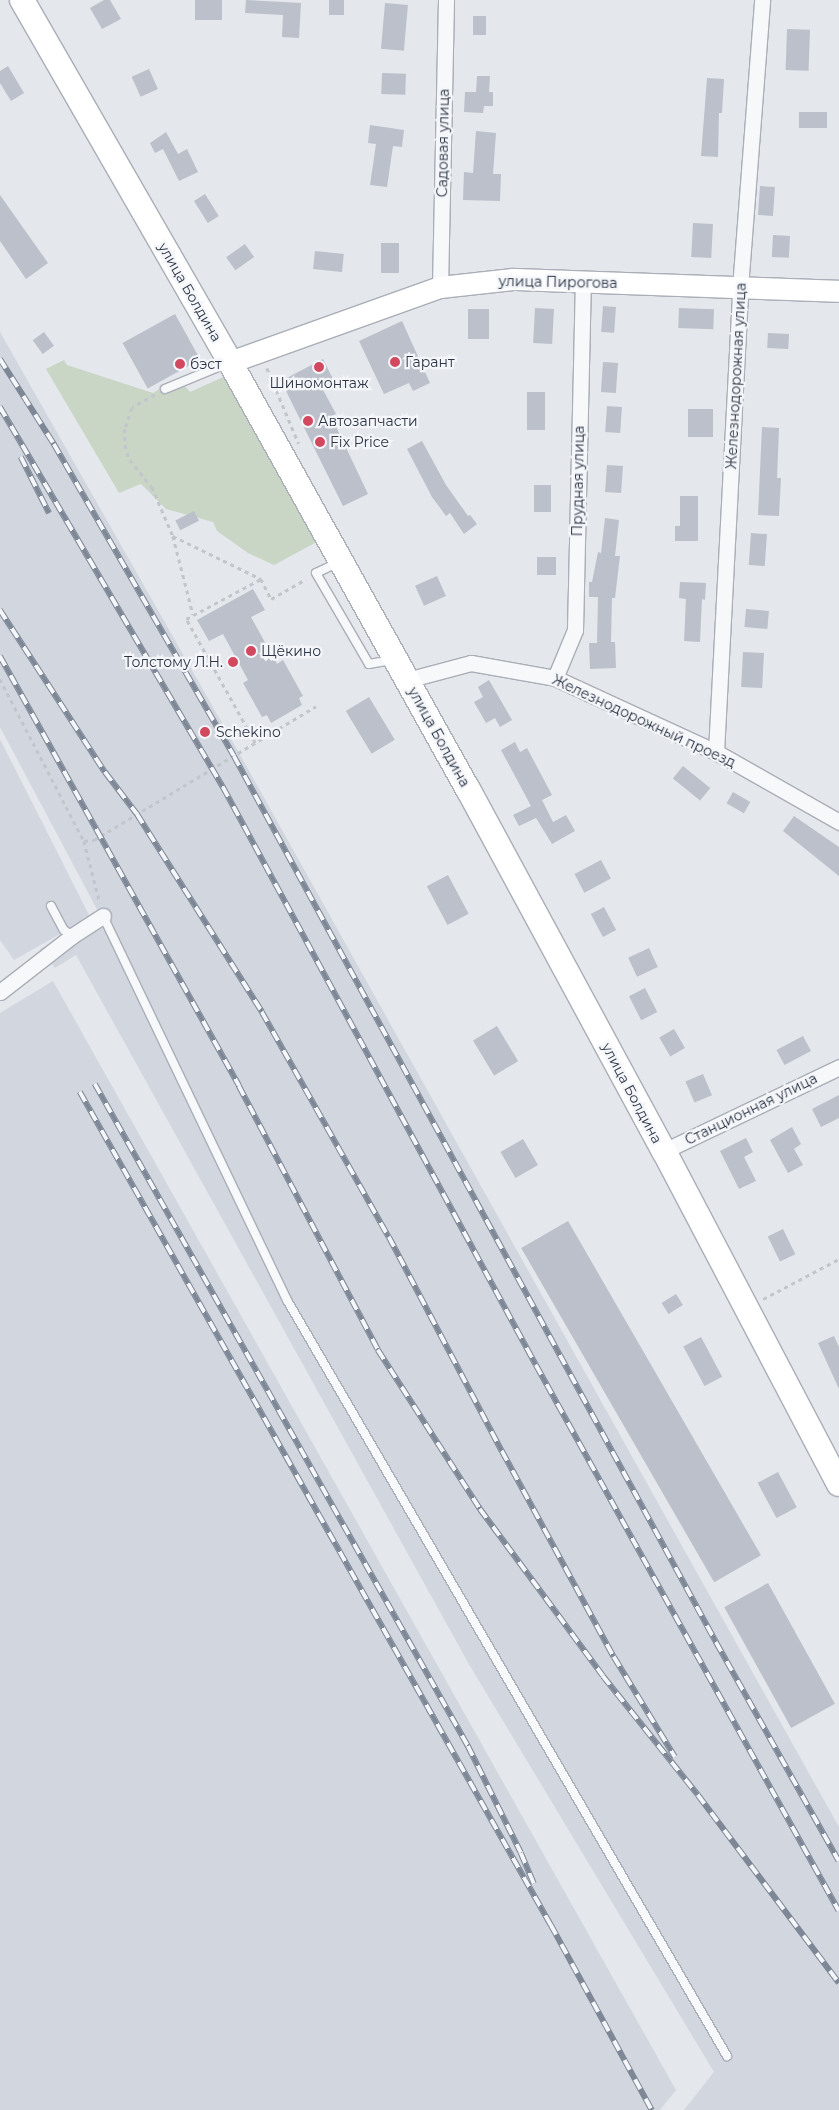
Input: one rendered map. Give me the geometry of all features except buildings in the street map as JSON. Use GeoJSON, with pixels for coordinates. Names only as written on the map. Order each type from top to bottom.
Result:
{"type":"FeatureCollection","features":[{"type":"Feature","properties":{"kind":"main road","name":"улица Болдина"},"geometry":{"type":"LineString","coordinates":[[22,0],[230,362],[396,660],[664,1151],[839,1484]]}},
{"type":"Feature","properties":{"kind":"street","name":"Садовая улица"},"geometry":{"type":"LineString","coordinates":[[440,287],[446,0]]}},
{"type":"Feature","properties":{"kind":"street","name":"Железнодорожная улица"},"geometry":{"type":"LineString","coordinates":[[716,752],[740,288],[762,0]]}},
{"type":"Feature","properties":{"kind":"street","name":"улица Пирогова"},"geometry":{"type":"LineString","coordinates":[[230,362],[440,287],[513,278],[839,291]]}},
{"type":"Feature","properties":{"kind":"street","name":"Прудная улица"},"geometry":{"type":"LineString","coordinates":[[555,678],[574,630],[583,280]]}},
{"type":"Feature","properties":{"kind":"street","name":"Железнодорожный проезд"},"geometry":{"type":"LineString","coordinates":[[407,680],[470,663],[555,678],[716,752],[839,822]]}},
{"type":"Feature","properties":{"kind":"street"},"geometry":{"type":"LineString","coordinates":[[0,992],[72,936],[103,916]]}},
{"type":"Feature","properties":{"kind":"street","name":"Станционная улица"},"geometry":{"type":"LineString","coordinates":[[664,1151],[839,1067]]}},
{"type":"Feature","properties":{"kind":"lane"},"geometry":{"type":"LineString","coordinates":[[165,389],[230,362]]}},
{"type":"Feature","properties":{"kind":"lane"},"geometry":{"type":"LineString","coordinates":[[340,562],[316,574],[369,664],[396,660]]}},
{"type":"Feature","properties":{"kind":"lane"},"geometry":{"type":"LineString","coordinates":[[51,906],[64,930],[72,936]]}},
{"type":"Feature","properties":{"kind":"lane"},"geometry":{"type":"LineString","coordinates":[[103,916],[287,1300],[727,2056]]}},
{"type":"Feature","properties":{"kind":"path"},"geometry":{"type":"LineString","coordinates":[[264,362],[302,449]]}},
{"type":"Feature","properties":{"kind":"path"},"geometry":{"type":"LineString","coordinates":[[165,389],[132,408],[125,429],[125,445],[130,460],[152,487],[173,536],[193,614]]}},
{"type":"Feature","properties":{"kind":"path"},"geometry":{"type":"LineString","coordinates":[[173,536],[261,579],[271,599],[316,574]]}},
{"type":"Feature","properties":{"kind":"path"},"geometry":{"type":"LineString","coordinates":[[255,743],[186,619],[261,579]]}},
{"type":"Feature","properties":{"kind":"path"},"geometry":{"type":"LineString","coordinates":[[0,679],[84,841],[103,916]]}},
{"type":"Feature","properties":{"kind":"path"},"geometry":{"type":"LineString","coordinates":[[84,841],[94,840],[316,706]]}},
{"type":"Feature","properties":{"kind":"path"},"geometry":{"type":"LineString","coordinates":[[747,1307],[839,1260]]}},
{"type":"Feature","properties":{"kind":"shaded area"},"geometry":{"type":"Polygon","coordinates":[[[0,332],[239,753],[839,1827],[839,2110],[684,2110],[714,2072],[470,1666],[76,955],[55,968],[40,949],[99,913],[0,727],[0,332]]]}},
{"type":"Feature","properties":{"kind":"shaded area"},"geometry":{"type":"Polygon","coordinates":[[[0,739],[90,917],[14,960],[0,940],[0,739]]]}},
{"type":"Feature","properties":{"kind":"shaded area"},"geometry":{"type":"Polygon","coordinates":[[[53,981],[676,2090],[660,2110],[0,2110],[0,1013],[53,981]]]}},
{"type":"Feature","properties":{"kind":"green space"},"geometry":{"type":"Polygon","coordinates":[[[64,360],[67,365],[153,393],[178,378],[190,392],[230,374],[324,538],[274,565],[248,553],[217,531],[213,522],[166,509],[141,484],[119,493],[46,369],[64,360]]]}},
{"type":"Feature","properties":{"kind":"railway"},"geometry":{"type":"LineString","coordinates":[[0,359],[54,444],[234,756],[716,1642],[839,1861]]}},
{"type":"Feature","properties":{"kind":"railway"},"geometry":{"type":"LineString","coordinates":[[0,407],[223,787],[536,1365],[839,1911]]}},
{"type":"Feature","properties":{"kind":"railway"},"geometry":{"type":"LineString","coordinates":[[21,457],[49,513]]}},
{"type":"Feature","properties":{"kind":"railway"},"geometry":{"type":"LineString","coordinates":[[0,610],[105,772],[137,814],[262,1012],[389,1237],[614,1657],[675,1757]]}},
{"type":"Feature","properties":{"kind":"railway"},"geometry":{"type":"LineString","coordinates":[[0,656],[239,1086],[378,1350],[480,1509],[603,1676],[698,1795],[839,1983]]}},
{"type":"Feature","properties":{"kind":"railway"},"geometry":{"type":"LineString","coordinates":[[95,1084],[468,1746],[534,1883]]}},
{"type":"Feature","properties":{"kind":"railway"},"geometry":{"type":"LineString","coordinates":[[80,1092],[551,1925],[652,2110]]}},
{"type":"Feature","properties":{"kind":"place","name":"Гарант"},"geometry":{"type":"Point","coordinates":[395,362]}},
{"type":"Feature","properties":{"kind":"place","name":"бэст"},"geometry":{"type":"Point","coordinates":[180,364]}},
{"type":"Feature","properties":{"kind":"place","name":"Шиномонтаж"},"geometry":{"type":"Point","coordinates":[319,367]}},
{"type":"Feature","properties":{"kind":"place","name":"Автозапчасти"},"geometry":{"type":"Point","coordinates":[308,421]}},
{"type":"Feature","properties":{"kind":"place","name":"Fix Price"},"geometry":{"type":"Point","coordinates":[320,442]}},
{"type":"Feature","properties":{"kind":"place","name":"Щёкино"},"geometry":{"type":"Point","coordinates":[251,651]}},
{"type":"Feature","properties":{"kind":"place","name":"Толстому Л.Н."},"geometry":{"type":"Point","coordinates":[233,662]}},
{"type":"Feature","properties":{"kind":"place","name":"Schekino"},"geometry":{"type":"Point","coordinates":[205,732]}}]}
